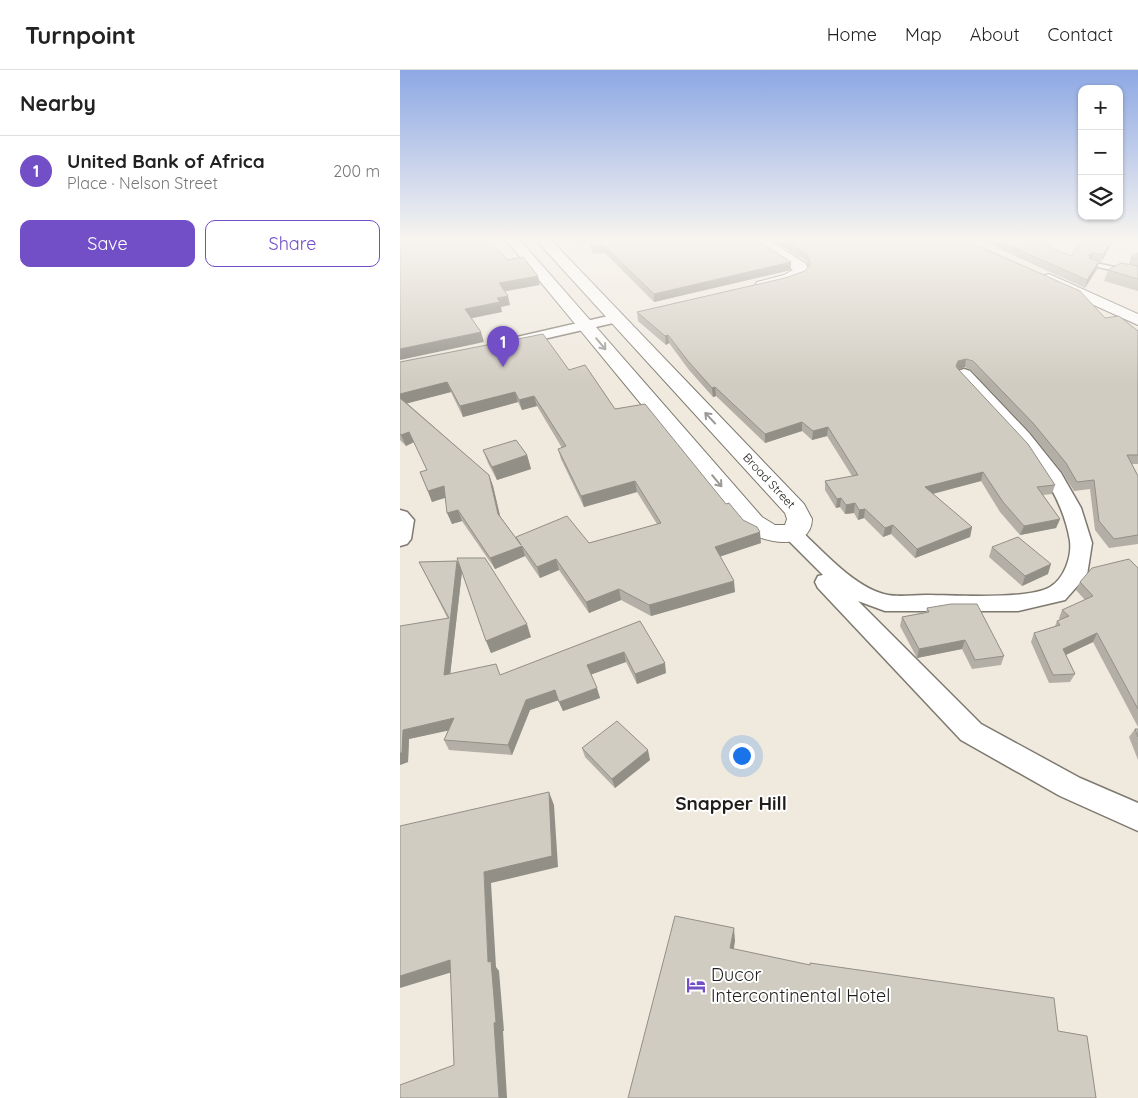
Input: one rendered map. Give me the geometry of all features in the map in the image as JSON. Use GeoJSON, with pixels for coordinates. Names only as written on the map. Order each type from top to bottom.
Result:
{"type":"FeatureCollection","features":[{"type":"Feature","properties":{"kind":"street"},"geometry":{"type":"LineString","coordinates":[[554,288],[753,523],[762,530],[785,533],[852,589],[886,603],[1018,603],[1057,594],[1076,575],[1081,543],[1071,508],[1052,473],[1023,436],[964,374]]}},
{"type":"Feature","properties":{"kind":"street","name":"Broad Street"},"geometry":{"type":"LineString","coordinates":[[595,288],[626,316],[731,441],[801,517],[801,523],[797,528],[785,533]]}},
{"type":"Feature","properties":{"kind":"street"},"geometry":{"type":"LineString","coordinates":[[1069,288],[1138,320]]}},
{"type":"Feature","properties":{"kind":"street"},"geometry":{"type":"LineString","coordinates":[[497,345],[626,316]]}},
{"type":"Feature","properties":{"kind":"street"},"geometry":{"type":"LineString","coordinates":[[694,454],[731,441]]}},
{"type":"Feature","properties":{"kind":"street"},"geometry":{"type":"LineString","coordinates":[[400,517],[404,520],[400,539]]}},
{"type":"Feature","properties":{"kind":"street"},"geometry":{"type":"LineString","coordinates":[[785,533],[971,732],[1070,787],[1138,817]]}},
{"type":"Feature","properties":{"kind":"building"},"geometry":{"type":"Polygon","coordinates":[[[400,288],[502,288],[508,296],[497,298],[500,302],[465,309],[481,332],[400,349],[400,288]]]}},
{"type":"Feature","properties":{"kind":"building"},"geometry":{"type":"Polygon","coordinates":[[[648,288],[680,288],[654,294],[648,288]]]}},
{"type":"Feature","properties":{"kind":"building"},"geometry":{"type":"Polygon","coordinates":[[[742,288],[1073,288],[1080,291],[1105,318],[1119,316],[1138,331],[1138,455],[1127,455],[1138,476],[1138,535],[1114,539],[1099,521],[1094,480],[1077,482],[1066,463],[1033,423],[973,361],[966,359],[958,361],[956,366],[958,369],[1028,444],[1055,485],[1037,487],[1060,519],[1024,526],[1003,502],[983,472],[925,487],[972,527],[917,549],[893,525],[885,528],[865,509],[859,510],[855,503],[846,505],[841,498],[837,499],[825,481],[858,475],[828,427],[813,431],[802,422],[765,434],[715,387],[712,388],[668,335],[665,336],[637,312],[742,288]]]}},
{"type":"Feature","properties":{"kind":"building"},"geometry":{"type":"Polygon","coordinates":[[[543,334],[569,370],[585,365],[615,409],[645,404],[726,504],[729,503],[743,520],[757,527],[760,532],[715,547],[734,581],[649,605],[619,589],[586,602],[556,559],[537,567],[522,546],[490,558],[458,510],[447,513],[444,486],[428,491],[420,472],[427,470],[409,432],[400,434],[400,398],[489,475],[498,514],[521,545],[516,537],[567,516],[589,543],[661,523],[635,481],[581,496],[558,449],[566,446],[534,396],[519,400],[515,392],[460,406],[447,382],[400,394],[400,362],[543,334]]]}},
{"type":"Feature","properties":{"kind":"building"},"geometry":{"type":"Polygon","coordinates":[[[516,440],[527,455],[492,467],[483,450],[516,440]]]}},
{"type":"Feature","properties":{"kind":"building"},"geometry":{"type":"Polygon","coordinates":[[[1018,537],[1051,564],[1025,576],[992,547],[1018,537]]]}},
{"type":"Feature","properties":{"kind":"building"},"geometry":{"type":"Polygon","coordinates":[[[457,558],[485,558],[527,624],[486,641],[457,558]]]}},
{"type":"Feature","properties":{"kind":"building"},"geometry":{"type":"Polygon","coordinates":[[[1129,559],[1138,568],[1138,709],[1097,633],[1063,649],[1075,674],[1053,675],[1034,633],[1060,625],[1057,621],[1069,616],[1062,610],[1093,596],[1080,582],[1092,568],[1129,559]]]}},
{"type":"Feature","properties":{"kind":"building"},"geometry":{"type":"Polygon","coordinates":[[[457,561],[444,675],[496,664],[500,675],[640,621],[665,663],[635,674],[624,652],[587,665],[597,688],[559,702],[555,690],[526,700],[508,745],[444,740],[454,718],[403,730],[402,753],[400,753],[400,626],[449,618],[419,562],[457,561]]]}},
{"type":"Feature","properties":{"kind":"building"},"geometry":{"type":"Polygon","coordinates":[[[951,604],[977,604],[1004,656],[975,660],[965,640],[919,649],[902,617],[929,612],[927,608],[951,604]]]}},
{"type":"Feature","properties":{"kind":"building"},"geometry":{"type":"Polygon","coordinates":[[[617,721],[648,750],[612,779],[582,748],[617,721]]]}},
{"type":"Feature","properties":{"kind":"building"},"geometry":{"type":"Polygon","coordinates":[[[549,792],[552,856],[484,872],[488,962],[491,961],[496,1022],[494,1023],[499,1098],[400,1098],[400,1085],[454,1065],[450,960],[400,976],[400,826],[549,792]]]}},
{"type":"Feature","properties":{"kind":"building"},"geometry":{"type":"Polygon","coordinates":[[[675,916],[734,928],[730,948],[810,965],[810,963],[1054,998],[1058,1031],[1087,1036],[1096,1098],[628,1098],[675,916]]]}},
{"type":"Feature","properties":{"kind":"place","name":"United Bank of Africa"},"geometry":{"type":"Point","coordinates":[503,367]}},
{"type":"Feature","properties":{"kind":"place","name":"Ducor Intercontinental Hotel"},"geometry":{"type":"Point","coordinates":[696,985]}},
{"type":"Feature","properties":{"kind":"district","name":"Snapper Hill"},"geometry":{"type":"Point","coordinates":[731,803]}}]}
